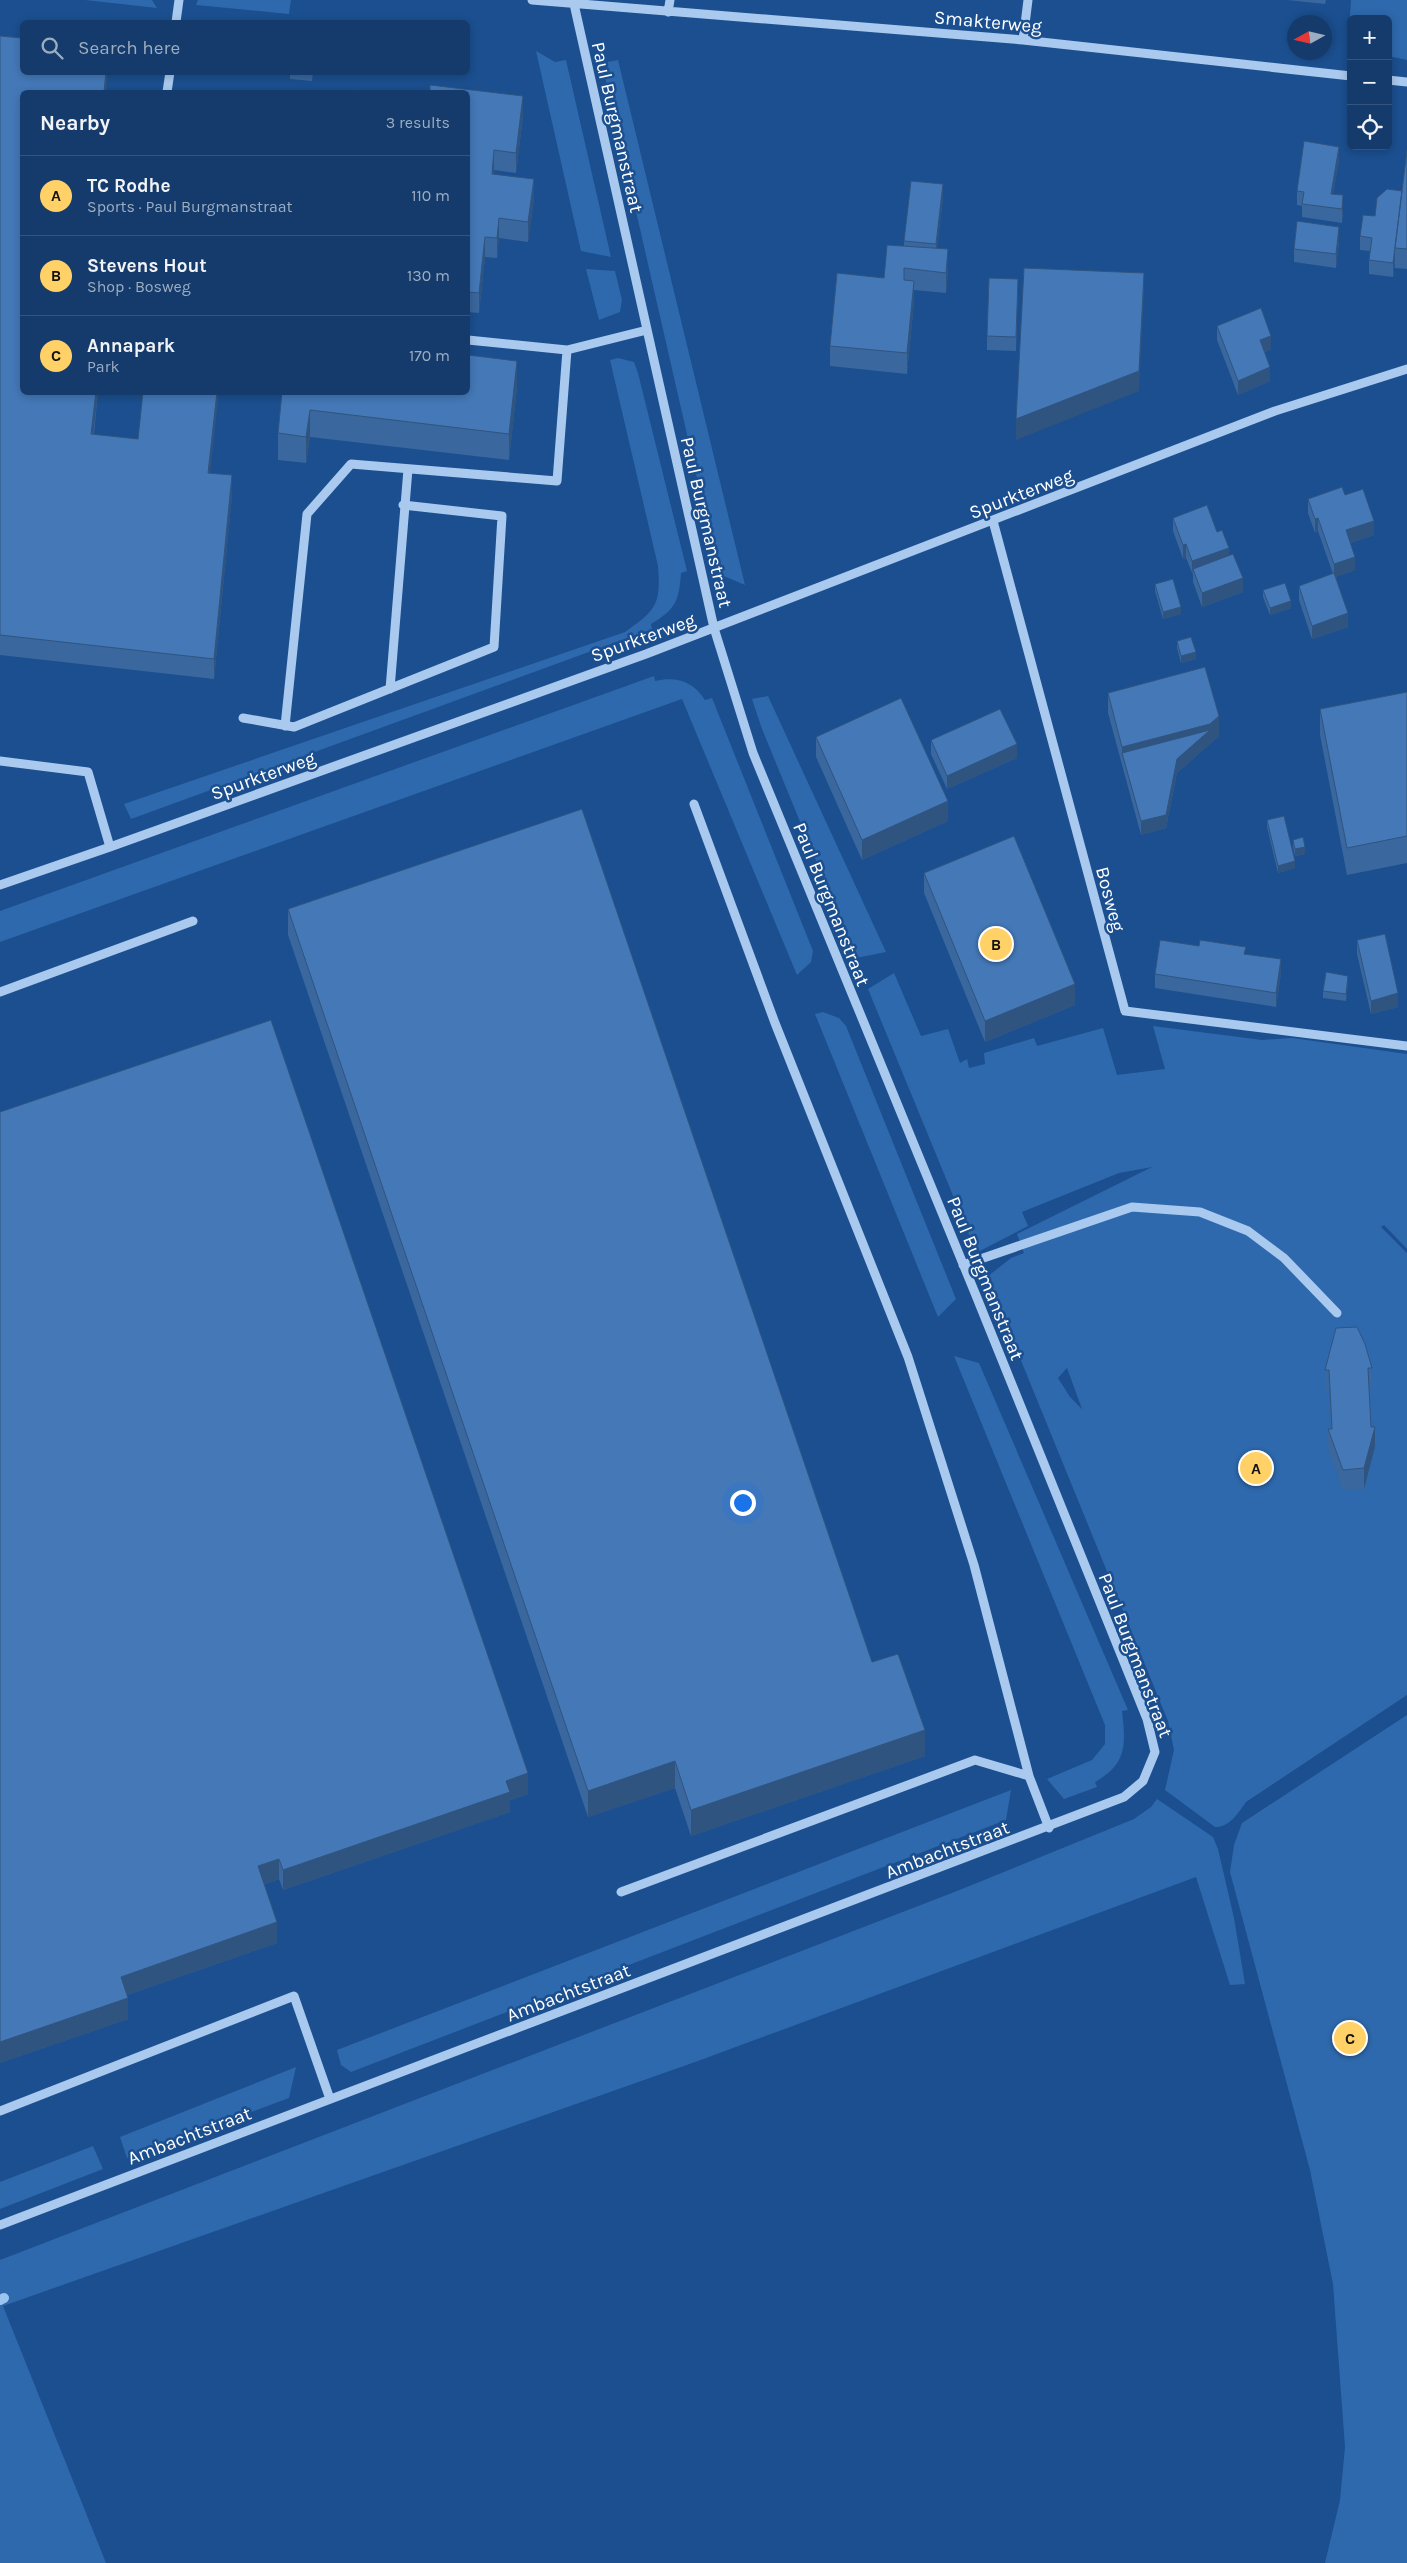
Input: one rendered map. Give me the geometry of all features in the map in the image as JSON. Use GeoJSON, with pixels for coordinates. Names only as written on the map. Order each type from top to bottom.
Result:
{"type":"FeatureCollection","features":[{"type":"Feature","properties":{"kind":"street"},"geometry":{"type":"LineString","coordinates":[[176,20],[179,0]]}},
{"type":"Feature","properties":{"kind":"street","name":"Smakterweg"},"geometry":{"type":"LineString","coordinates":[[532,0],[1023,40],[1347,76]]}},
{"type":"Feature","properties":{"kind":"street"},"geometry":{"type":"LineString","coordinates":[[668,12],[670,0]]}},
{"type":"Feature","properties":{"kind":"street"},"geometry":{"type":"LineString","coordinates":[[1023,40],[1028,0]]}},
{"type":"Feature","properties":{"kind":"street","name":"Paul Burgmanstraat"},"geometry":{"type":"LineString","coordinates":[[574,4],[714,628],[753,753],[1147,1719],[1155,1752],[1143,1781]]}},
{"type":"Feature","properties":{"kind":"street"},"geometry":{"type":"LineString","coordinates":[[167,90],[170,75]]}},
{"type":"Feature","properties":{"kind":"street"},"geometry":{"type":"LineString","coordinates":[[1392,80],[1407,82]]}},
{"type":"Feature","properties":{"kind":"street"},"geometry":{"type":"LineString","coordinates":[[470,340],[566,350],[647,330]]}},
{"type":"Feature","properties":{"kind":"street"},"geometry":{"type":"LineString","coordinates":[[285,726],[307,514],[351,464],[557,481],[566,350]]}},
{"type":"Feature","properties":{"kind":"street","name":"Spurkterweg"},"geometry":{"type":"LineString","coordinates":[[0,885],[110,848],[714,628],[1275,411],[1407,369]]}},
{"type":"Feature","properties":{"kind":"street"},"geometry":{"type":"LineString","coordinates":[[390,689],[403,505],[408,469]]}},
{"type":"Feature","properties":{"kind":"street"},"geometry":{"type":"LineString","coordinates":[[243,718],[294,727],[494,647],[502,516],[403,505]]}},
{"type":"Feature","properties":{"kind":"street","name":"Bosweg"},"geometry":{"type":"LineString","coordinates":[[993,521],[1125,1011],[1407,1046]]}},
{"type":"Feature","properties":{"kind":"street"},"geometry":{"type":"LineString","coordinates":[[0,761],[88,772],[110,848]]}},
{"type":"Feature","properties":{"kind":"street"},"geometry":{"type":"LineString","coordinates":[[694,804],[775,1023],[908,1357],[974,1565],[1029,1776],[1049,1828]]}},
{"type":"Feature","properties":{"kind":"street"},"geometry":{"type":"LineString","coordinates":[[0,992],[193,921]]}},
{"type":"Feature","properties":{"kind":"street"},"geometry":{"type":"LineString","coordinates":[[963,1265],[1132,1207],[1200,1212],[1248,1230],[1284,1258],[1336,1313]]}},
{"type":"Feature","properties":{"kind":"street"},"geometry":{"type":"LineString","coordinates":[[621,1892],[975,1760],[1029,1776]]}},
{"type":"Feature","properties":{"kind":"street","name":"Ambachtstraat"},"geometry":{"type":"LineString","coordinates":[[0,2225],[1049,1828],[1124,1797],[1143,1781]]}},
{"type":"Feature","properties":{"kind":"street"},"geometry":{"type":"LineString","coordinates":[[0,2111],[294,1996],[330,2099]]}},
{"type":"Feature","properties":{"kind":"shaded area"},"geometry":{"type":"Polygon","coordinates":[[[85,0],[152,0],[157,8],[85,0]]]}},
{"type":"Feature","properties":{"kind":"shaded area"},"geometry":{"type":"Polygon","coordinates":[[[198,0],[291,0],[289,14],[196,5],[198,0]]]}},
{"type":"Feature","properties":{"kind":"shaded area"},"geometry":{"type":"Polygon","coordinates":[[[1351,0],[1407,0],[1407,60],[1392,57],[1392,15],[1350,15],[1351,0]]]}},
{"type":"Feature","properties":{"kind":"shaded area"},"geometry":{"type":"Polygon","coordinates":[[[536,51],[555,62],[566,60],[611,257],[581,251],[536,51]]]}},
{"type":"Feature","properties":{"kind":"shaded area"},"geometry":{"type":"Polygon","coordinates":[[[618,60],[745,585],[719,574],[602,63],[618,60]]]}},
{"type":"Feature","properties":{"kind":"shaded area"},"geometry":{"type":"Polygon","coordinates":[[[586,269],[615,271],[622,300],[620,312],[599,320],[586,269]]]}},
{"type":"Feature","properties":{"kind":"shaded area"},"geometry":{"type":"Polygon","coordinates":[[[618,358],[634,362],[638,373],[687,571],[681,573],[679,591],[675,603],[666,614],[651,624],[652,629],[131,819],[124,804],[625,632],[644,618],[650,612],[657,598],[658,566],[610,360],[618,358]]]}},
{"type":"Feature","properties":{"kind":"shaded area"},"geometry":{"type":"Polygon","coordinates":[[[654,676],[655,681],[670,679],[683,681],[695,688],[705,700],[712,698],[813,951],[811,962],[797,975],[682,699],[0,942],[0,911],[654,676]]]}},
{"type":"Feature","properties":{"kind":"shaded area"},"geometry":{"type":"Polygon","coordinates":[[[768,696],[886,952],[856,958],[762,729],[752,699],[768,696]]]}},
{"type":"Feature","properties":{"kind":"shaded area"},"geometry":{"type":"Polygon","coordinates":[[[894,973],[921,1036],[948,1029],[960,1063],[967,1059],[969,1068],[985,1064],[984,1053],[1034,1038],[1037,1046],[1103,1028],[1117,1075],[1165,1069],[1153,1026],[1262,1040],[1292,1038],[1407,1054],[1407,1249],[1384,1225],[1381,1227],[1407,1253],[1407,1695],[1246,1802],[1233,1819],[1225,1825],[1215,1827],[1165,1790],[1174,1750],[1168,1721],[987,1277],[1011,1258],[1024,1253],[1017,1234],[1152,1167],[1119,1173],[1022,1212],[1028,1226],[980,1251],[975,1249],[868,989],[894,973]],[[1067,1368],[1058,1378],[1070,1397],[1082,1409],[1067,1368]]]}},
{"type":"Feature","properties":{"kind":"shaded area"},"geometry":{"type":"Polygon","coordinates":[[[823,1012],[839,1018],[846,1026],[956,1299],[938,1317],[815,1014],[823,1012]]]}},
{"type":"Feature","properties":{"kind":"shaded area"},"geometry":{"type":"Polygon","coordinates":[[[954,1356],[979,1363],[1128,1710],[1122,1711],[1124,1744],[1119,1761],[1106,1775],[1095,1782],[1097,1787],[1064,1799],[1047,1779],[1092,1760],[1105,1744],[1105,1725],[954,1356]]]}},
{"type":"Feature","properties":{"kind":"shaded area"},"geometry":{"type":"Polygon","coordinates":[[[1407,1715],[1407,2563],[1325,2563],[1340,2500],[1345,2447],[1333,2284],[1310,2170],[1230,1872],[1234,1845],[1242,1823],[1407,1715]]]}},
{"type":"Feature","properties":{"kind":"shaded area"},"geometry":{"type":"Polygon","coordinates":[[[1011,1790],[1006,1820],[351,2072],[341,2065],[337,2050],[1011,1790]]]}},
{"type":"Feature","properties":{"kind":"shaded area"},"geometry":{"type":"Polygon","coordinates":[[[1157,1799],[1213,1837],[1218,1849],[1234,1918],[1245,1984],[1230,1985],[1196,1877],[698,2061],[3,2306],[106,2563],[0,2563],[0,2260],[957,1891],[1134,1819],[1151,1807],[1157,1799]]]}},
{"type":"Feature","properties":{"kind":"shaded area"},"geometry":{"type":"Polygon","coordinates":[[[296,2067],[289,2098],[127,2158],[120,2137],[296,2067]]]}},
{"type":"Feature","properties":{"kind":"shaded area"},"geometry":{"type":"Polygon","coordinates":[[[93,2146],[103,2169],[0,2209],[0,2182],[93,2146]]]}},
{"type":"Feature","properties":{"kind":"building"},"geometry":{"type":"Polygon","coordinates":[[[0,36],[20,38],[20,75],[106,75],[104,90],[20,90],[20,395],[96,395],[91,434],[138,439],[143,395],[217,395],[208,473],[232,475],[214,659],[0,635],[0,36]]]}},
{"type":"Feature","properties":{"kind":"building"},"geometry":{"type":"Polygon","coordinates":[[[430,85],[523,96],[516,153],[494,150],[492,174],[534,179],[528,222],[499,218],[497,238],[485,237],[479,293],[470,292],[470,90],[430,90],[430,85]]]}},
{"type":"Feature","properties":{"kind":"building"},"geometry":{"type":"Polygon","coordinates":[[[1304,141],[1339,147],[1331,194],[1343,195],[1342,209],[1302,204],[1304,192],[1297,191],[1304,141]]]}},
{"type":"Feature","properties":{"kind":"building"},"geometry":{"type":"Polygon","coordinates":[[[1407,150],[1407,249],[1395,248],[1407,150]]]}},
{"type":"Feature","properties":{"kind":"building"},"geometry":{"type":"Polygon","coordinates":[[[911,181],[943,184],[936,244],[904,241],[911,181]]]}},
{"type":"Feature","properties":{"kind":"building"},"geometry":{"type":"Polygon","coordinates":[[[1387,189],[1402,191],[1393,263],[1369,260],[1372,238],[1360,236],[1363,215],[1375,216],[1377,198],[1387,189]]]}},
{"type":"Feature","properties":{"kind":"building"},"geometry":{"type":"Polygon","coordinates":[[[1297,221],[1339,227],[1336,254],[1294,249],[1297,221]]]}},
{"type":"Feature","properties":{"kind":"building"},"geometry":{"type":"Polygon","coordinates":[[[887,245],[948,249],[946,273],[904,268],[904,280],[914,281],[907,353],[830,346],[837,273],[884,278],[887,245]]]}},
{"type":"Feature","properties":{"kind":"building"},"geometry":{"type":"Polygon","coordinates":[[[1024,268],[1144,273],[1139,371],[1016,419],[1024,268]]]}},
{"type":"Feature","properties":{"kind":"building"},"geometry":{"type":"Polygon","coordinates":[[[989,278],[1018,279],[1016,337],[987,336],[989,278]]]}},
{"type":"Feature","properties":{"kind":"building"},"geometry":{"type":"Polygon","coordinates":[[[1261,308],[1271,336],[1260,340],[1270,367],[1238,381],[1217,326],[1261,308]]]}},
{"type":"Feature","properties":{"kind":"building"},"geometry":{"type":"Polygon","coordinates":[[[470,355],[517,361],[509,434],[310,410],[306,437],[278,433],[282,395],[470,395],[470,355]]]}},
{"type":"Feature","properties":{"kind":"building"},"geometry":{"type":"Polygon","coordinates":[[[1342,487],[1345,495],[1363,489],[1374,521],[1346,530],[1355,557],[1334,564],[1318,518],[1315,519],[1308,499],[1342,487]]]}},
{"type":"Feature","properties":{"kind":"building"},"geometry":{"type":"Polygon","coordinates":[[[1207,505],[1217,532],[1222,530],[1229,548],[1192,561],[1186,544],[1183,545],[1173,518],[1207,505]]]}},
{"type":"Feature","properties":{"kind":"building"},"geometry":{"type":"Polygon","coordinates":[[[1233,554],[1243,578],[1202,593],[1193,569],[1233,554]]]}},
{"type":"Feature","properties":{"kind":"building"},"geometry":{"type":"Polygon","coordinates":[[[1334,573],[1348,613],[1312,626],[1299,586],[1334,573]]]}},
{"type":"Feature","properties":{"kind":"building"},"geometry":{"type":"Polygon","coordinates":[[[1173,579],[1181,607],[1163,612],[1155,584],[1173,579]]]}},
{"type":"Feature","properties":{"kind":"building"},"geometry":{"type":"Polygon","coordinates":[[[1285,583],[1291,601],[1270,608],[1263,590],[1285,583]]]}},
{"type":"Feature","properties":{"kind":"building"},"geometry":{"type":"Polygon","coordinates":[[[1191,637],[1196,652],[1181,656],[1177,641],[1191,637]]]}},
{"type":"Feature","properties":{"kind":"building"},"geometry":{"type":"Polygon","coordinates":[[[1205,667],[1219,716],[1210,724],[1122,747],[1108,693],[1205,667]]]}},
{"type":"Feature","properties":{"kind":"building"},"geometry":{"type":"Polygon","coordinates":[[[1407,692],[1407,836],[1347,848],[1320,709],[1407,692]]]}},
{"type":"Feature","properties":{"kind":"building"},"geometry":{"type":"Polygon","coordinates":[[[901,698],[948,801],[862,840],[816,737],[901,698]]]}},
{"type":"Feature","properties":{"kind":"building"},"geometry":{"type":"Polygon","coordinates":[[[1000,709],[1017,744],[947,776],[931,740],[1000,709]]]}},
{"type":"Feature","properties":{"kind":"building"},"geometry":{"type":"Polygon","coordinates":[[[1210,730],[1177,759],[1166,815],[1141,821],[1122,753],[1210,730]]]}},
{"type":"Feature","properties":{"kind":"building"},"geometry":{"type":"Polygon","coordinates":[[[582,809],[872,1662],[898,1654],[925,1730],[691,1810],[675,1761],[588,1791],[288,909],[582,809]]]}},
{"type":"Feature","properties":{"kind":"building"},"geometry":{"type":"Polygon","coordinates":[[[1284,816],[1295,861],[1278,866],[1267,820],[1284,816]]]}},
{"type":"Feature","properties":{"kind":"building"},"geometry":{"type":"Polygon","coordinates":[[[1014,836],[1075,984],[985,1021],[924,873],[1014,836]]]}},
{"type":"Feature","properties":{"kind":"building"},"geometry":{"type":"Polygon","coordinates":[[[1303,837],[1305,847],[1295,849],[1293,840],[1303,837]]]}},
{"type":"Feature","properties":{"kind":"building"},"geometry":{"type":"Polygon","coordinates":[[[1385,934],[1398,993],[1371,1001],[1357,940],[1385,934]]]}},
{"type":"Feature","properties":{"kind":"building"},"geometry":{"type":"Polygon","coordinates":[[[1160,940],[1199,946],[1200,940],[1246,947],[1244,954],[1281,959],[1276,993],[1155,974],[1160,940]]]}},
{"type":"Feature","properties":{"kind":"building"},"geometry":{"type":"Polygon","coordinates":[[[1326,972],[1348,976],[1346,994],[1323,991],[1326,972]]]}},
{"type":"Feature","properties":{"kind":"building"},"geometry":{"type":"Polygon","coordinates":[[[271,1020],[528,1773],[506,1781],[510,1792],[283,1870],[279,1859],[258,1866],[277,1922],[121,1977],[128,1998],[0,2042],[0,1112],[271,1020]]]}},
{"type":"Feature","properties":{"kind":"building"},"geometry":{"type":"Polygon","coordinates":[[[1357,1327],[1365,1344],[1372,1368],[1368,1368],[1371,1427],[1375,1427],[1364,1468],[1343,1470],[1328,1429],[1332,1429],[1329,1370],[1325,1370],[1336,1328],[1357,1327]]]}},
{"type":"Feature","properties":{"kind":"waterway"},"geometry":{"type":"LineString","coordinates":[[0,2300],[4,2298]]}},
{"type":"Feature","properties":{"kind":"place","name":"Stevens Hout"},"geometry":{"type":"Point","coordinates":[996,944]}},
{"type":"Feature","properties":{"kind":"place","name":"TC Rodhe"},"geometry":{"type":"Point","coordinates":[1256,1468]}},
{"type":"Feature","properties":{"kind":"place","name":"Annapark"},"geometry":{"type":"Point","coordinates":[1350,2038]}}]}
